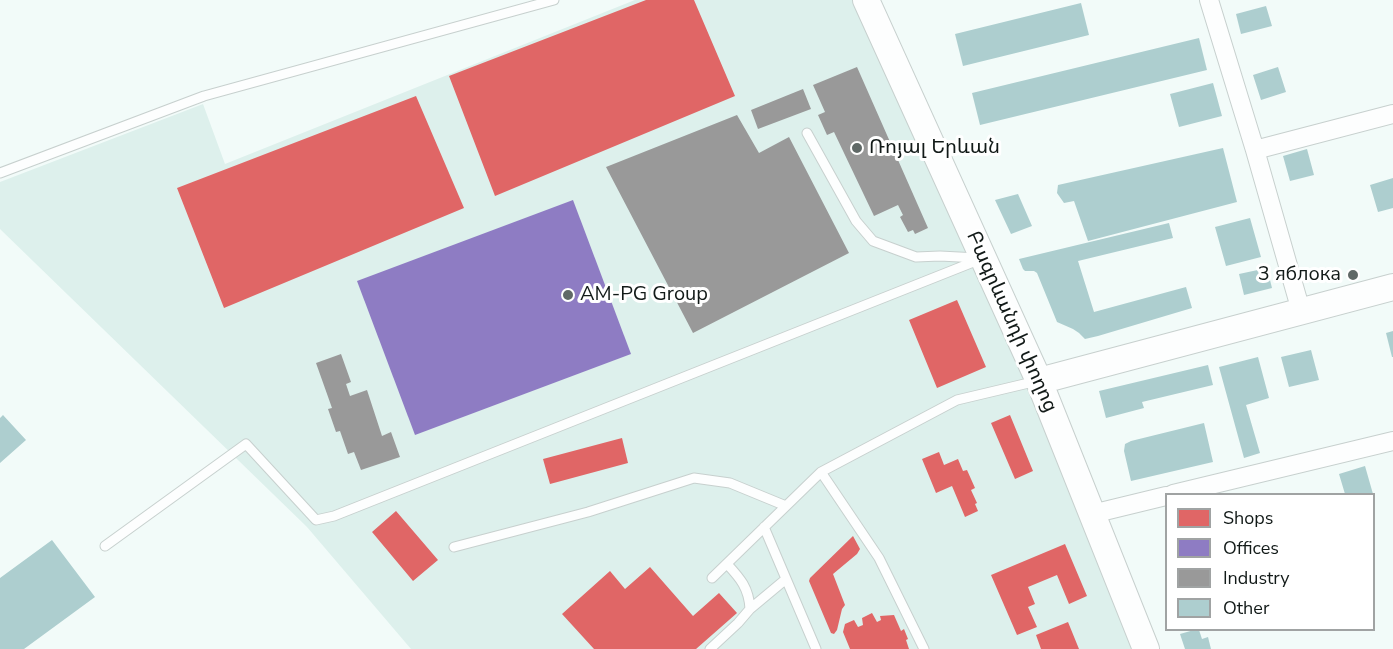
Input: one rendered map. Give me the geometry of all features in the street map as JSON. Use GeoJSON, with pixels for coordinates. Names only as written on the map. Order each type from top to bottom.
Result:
{"type":"FeatureCollection","features":[{"type":"Feature","properties":{"kind":"main road","name":"Բագրևանդի փողոց"},"geometry":{"type":"LineString","coordinates":[[866,0],[1039,381],[1146,649]]}},
{"type":"Feature","properties":{"kind":"main road"},"geometry":{"type":"LineString","coordinates":[[1039,381],[1393,287]]}},
{"type":"Feature","properties":{"kind":"street"},"geometry":{"type":"LineString","coordinates":[[1209,0],[1301,311]]}},
{"type":"Feature","properties":{"kind":"street"},"geometry":{"type":"LineString","coordinates":[[1255,150],[1393,114]]}},
{"type":"Feature","properties":{"kind":"street"},"geometry":{"type":"LineString","coordinates":[[1181,493],[1393,441]]}},
{"type":"Feature","properties":{"kind":"street"},"geometry":{"type":"LineString","coordinates":[[1092,514],[1165,496]]}},
{"type":"Feature","properties":{"kind":"lane"},"geometry":{"type":"LineString","coordinates":[[0,173],[204,96],[554,0]]}},
{"type":"Feature","properties":{"kind":"lane"},"geometry":{"type":"LineString","coordinates":[[807,133],[856,221],[873,241],[916,257],[983,259]]}},
{"type":"Feature","properties":{"kind":"lane"},"geometry":{"type":"LineString","coordinates":[[105,546],[246,444],[316,520],[334,516],[983,259]]}},
{"type":"Feature","properties":{"kind":"lane"},"geometry":{"type":"LineString","coordinates":[[712,578],[821,472],[957,400],[1039,381]]}},
{"type":"Feature","properties":{"kind":"lane"},"geometry":{"type":"LineString","coordinates":[[821,472],[879,558],[924,649]]}},
{"type":"Feature","properties":{"kind":"lane"},"geometry":{"type":"LineString","coordinates":[[454,547],[588,512],[694,478],[730,483],[786,506]]}},
{"type":"Feature","properties":{"kind":"lane"},"geometry":{"type":"LineString","coordinates":[[764,527],[816,649]]}},
{"type":"Feature","properties":{"kind":"lane"},"geometry":{"type":"LineString","coordinates":[[727,564],[741,579],[750,598],[750,609]]}},
{"type":"Feature","properties":{"kind":"lane"},"geometry":{"type":"LineString","coordinates":[[710,649],[750,609],[786,579]]}},
{"type":"Feature","properties":{"kind":"shaded area"},"geometry":{"type":"Polygon","coordinates":[[[635,0],[852,0],[1017,356],[1134,649],[411,649],[307,527],[0,229],[0,182],[203,104],[225,164],[635,0]]]}},
{"type":"Feature","properties":{"kind":"building: Shops"},"geometry":{"type":"Polygon","coordinates":[[[646,0],[694,0],[735,96],[495,196],[449,76],[646,0]]]}},
{"type":"Feature","properties":{"kind":"building: Shops"},"geometry":{"type":"Polygon","coordinates":[[[416,96],[464,208],[224,308],[177,188],[416,96]]]}},
{"type":"Feature","properties":{"kind":"building: Shops"},"geometry":{"type":"Polygon","coordinates":[[[957,300],[986,367],[937,388],[909,320],[957,300]]]}},
{"type":"Feature","properties":{"kind":"building: Shops"},"geometry":{"type":"Polygon","coordinates":[[[1010,415],[1033,471],[1015,479],[991,423],[1010,415]]]}},
{"type":"Feature","properties":{"kind":"building: Shops"},"geometry":{"type":"Polygon","coordinates":[[[622,438],[628,463],[550,484],[543,459],[622,438]]]}},
{"type":"Feature","properties":{"kind":"building: Shops"},"geometry":{"type":"Polygon","coordinates":[[[939,452],[944,465],[958,459],[963,471],[967,470],[975,488],[971,490],[978,511],[965,517],[952,486],[936,493],[922,459],[939,452]]]}},
{"type":"Feature","properties":{"kind":"building: Shops"},"geometry":{"type":"Polygon","coordinates":[[[396,511],[438,560],[413,581],[372,532],[396,511]]]}},
{"type":"Feature","properties":{"kind":"building: Shops"},"geometry":{"type":"Polygon","coordinates":[[[853,536],[860,549],[833,574],[845,605],[834,634],[831,633],[809,581],[853,536]]]}},
{"type":"Feature","properties":{"kind":"building: Shops"},"geometry":{"type":"Polygon","coordinates":[[[1065,544],[1087,596],[1069,604],[1057,575],[1028,587],[1035,604],[1028,607],[1037,627],[1017,635],[991,575],[1065,544]]]}},
{"type":"Feature","properties":{"kind":"building: Shops"},"geometry":{"type":"Polygon","coordinates":[[[650,567],[693,616],[719,593],[737,613],[696,649],[594,649],[562,614],[610,571],[625,589],[650,567]]]}},
{"type":"Feature","properties":{"kind":"building: Shops"},"geometry":{"type":"Polygon","coordinates":[[[872,613],[877,622],[881,620],[880,616],[894,615],[901,631],[904,629],[909,649],[850,649],[843,632],[845,624],[854,620],[858,627],[863,625],[862,618],[872,613]]]}},
{"type":"Feature","properties":{"kind":"building: Shops"},"geometry":{"type":"Polygon","coordinates":[[[1068,622],[1079,649],[1041,649],[1036,635],[1068,622]]]}},
{"type":"Feature","properties":{"kind":"building: Offices"},"geometry":{"type":"Polygon","coordinates":[[[573,200],[631,354],[415,435],[357,281],[573,200]]]}},
{"type":"Feature","properties":{"kind":"building: Industry"},"geometry":{"type":"Polygon","coordinates":[[[857,67],[928,228],[915,234],[913,230],[908,232],[900,217],[903,215],[898,205],[874,216],[834,132],[827,135],[818,115],[825,112],[813,85],[857,67]]]}},
{"type":"Feature","properties":{"kind":"building: Industry"},"geometry":{"type":"Polygon","coordinates":[[[803,89],[811,109],[758,129],[751,110],[803,89]]]}},
{"type":"Feature","properties":{"kind":"building: Industry"},"geometry":{"type":"Polygon","coordinates":[[[737,115],[759,153],[789,137],[849,253],[693,333],[606,167],[737,115]]]}},
{"type":"Feature","properties":{"kind":"building: Industry"},"geometry":{"type":"Polygon","coordinates":[[[341,354],[351,382],[346,384],[350,396],[367,390],[382,436],[391,432],[400,457],[361,470],[354,452],[348,454],[340,431],[336,432],[328,409],[332,408],[316,363],[341,354]]]}},
{"type":"Feature","properties":{"kind":"building: Other"},"geometry":{"type":"Polygon","coordinates":[[[1081,3],[1089,35],[963,66],[955,34],[1081,3]]]}},
{"type":"Feature","properties":{"kind":"building: Other"},"geometry":{"type":"Polygon","coordinates":[[[1266,6],[1272,26],[1241,34],[1236,14],[1266,6]]]}},
{"type":"Feature","properties":{"kind":"building: Other"},"geometry":{"type":"Polygon","coordinates":[[[1199,38],[1207,70],[980,125],[972,93],[1199,38]]]}},
{"type":"Feature","properties":{"kind":"building: Other"},"geometry":{"type":"Polygon","coordinates":[[[1278,67],[1286,92],[1261,100],[1253,75],[1278,67]]]}},
{"type":"Feature","properties":{"kind":"building: Other"},"geometry":{"type":"Polygon","coordinates":[[[1213,83],[1222,116],[1179,127],[1170,94],[1213,83]]]}},
{"type":"Feature","properties":{"kind":"building: Other"},"geometry":{"type":"Polygon","coordinates":[[[1223,148],[1237,202],[1088,241],[1074,201],[1064,203],[1057,193],[1058,185],[1223,148]]]}},
{"type":"Feature","properties":{"kind":"building: Other"},"geometry":{"type":"Polygon","coordinates":[[[1307,149],[1314,175],[1290,181],[1283,156],[1307,149]]]}},
{"type":"Feature","properties":{"kind":"building: Other"},"geometry":{"type":"Polygon","coordinates":[[[1393,178],[1393,208],[1378,212],[1370,185],[1393,178]]]}},
{"type":"Feature","properties":{"kind":"building: Other"},"geometry":{"type":"Polygon","coordinates":[[[1018,194],[1032,226],[1011,234],[995,200],[1018,194]]]}},
{"type":"Feature","properties":{"kind":"building: Other"},"geometry":{"type":"Polygon","coordinates":[[[1250,218],[1261,257],[1226,266],[1215,227],[1250,218]]]}},
{"type":"Feature","properties":{"kind":"building: Other"},"geometry":{"type":"Polygon","coordinates":[[[1169,223],[1173,238],[1078,261],[1094,312],[1186,287],[1192,308],[1098,336],[1085,339],[1073,329],[1057,322],[1037,273],[1025,271],[1019,259],[1169,223]]]}},
{"type":"Feature","properties":{"kind":"building: Other"},"geometry":{"type":"Polygon","coordinates":[[[1267,268],[1272,288],[1244,295],[1239,274],[1267,268]]]}},
{"type":"Feature","properties":{"kind":"building: Other"},"geometry":{"type":"Polygon","coordinates":[[[1393,331],[1393,357],[1392,357],[1386,333],[1393,331]]]}},
{"type":"Feature","properties":{"kind":"building: Other"},"geometry":{"type":"Polygon","coordinates":[[[1311,350],[1319,380],[1289,387],[1281,357],[1311,350]]]}},
{"type":"Feature","properties":{"kind":"building: Other"},"geometry":{"type":"Polygon","coordinates":[[[1258,357],[1269,398],[1246,405],[1260,453],[1244,458],[1219,367],[1258,357]]]}},
{"type":"Feature","properties":{"kind":"building: Other"},"geometry":{"type":"Polygon","coordinates":[[[1208,365],[1213,385],[1142,402],[1144,408],[1106,418],[1099,391],[1208,365]]]}},
{"type":"Feature","properties":{"kind":"building: Other"},"geometry":{"type":"Polygon","coordinates":[[[3,415],[26,440],[0,463],[0,418],[3,415]]]}},
{"type":"Feature","properties":{"kind":"building: Other"},"geometry":{"type":"Polygon","coordinates":[[[1204,423],[1213,462],[1131,481],[1124,451],[1125,444],[1204,423]]]}},
{"type":"Feature","properties":{"kind":"building: Other"},"geometry":{"type":"Polygon","coordinates":[[[1365,466],[1373,493],[1345,493],[1339,474],[1365,466]]]}},
{"type":"Feature","properties":{"kind":"building: Other"},"geometry":{"type":"Polygon","coordinates":[[[52,540],[95,597],[24,649],[0,649],[0,578],[52,540]]]}},
{"type":"Feature","properties":{"kind":"building: Other"},"geometry":{"type":"Polygon","coordinates":[[[1199,631],[1202,639],[1208,637],[1211,649],[1185,649],[1180,634],[1199,631]]]}},
{"type":"Feature","properties":{"kind":"place","name":"Ռոյալ Երևան"},"geometry":{"type":"Point","coordinates":[857,148]}},
{"type":"Feature","properties":{"kind":"place","name":"3 яблока"},"geometry":{"type":"Point","coordinates":[1353,275]}},
{"type":"Feature","properties":{"kind":"place","name":"AM-PG Group"},"geometry":{"type":"Point","coordinates":[568,295]}}]}
